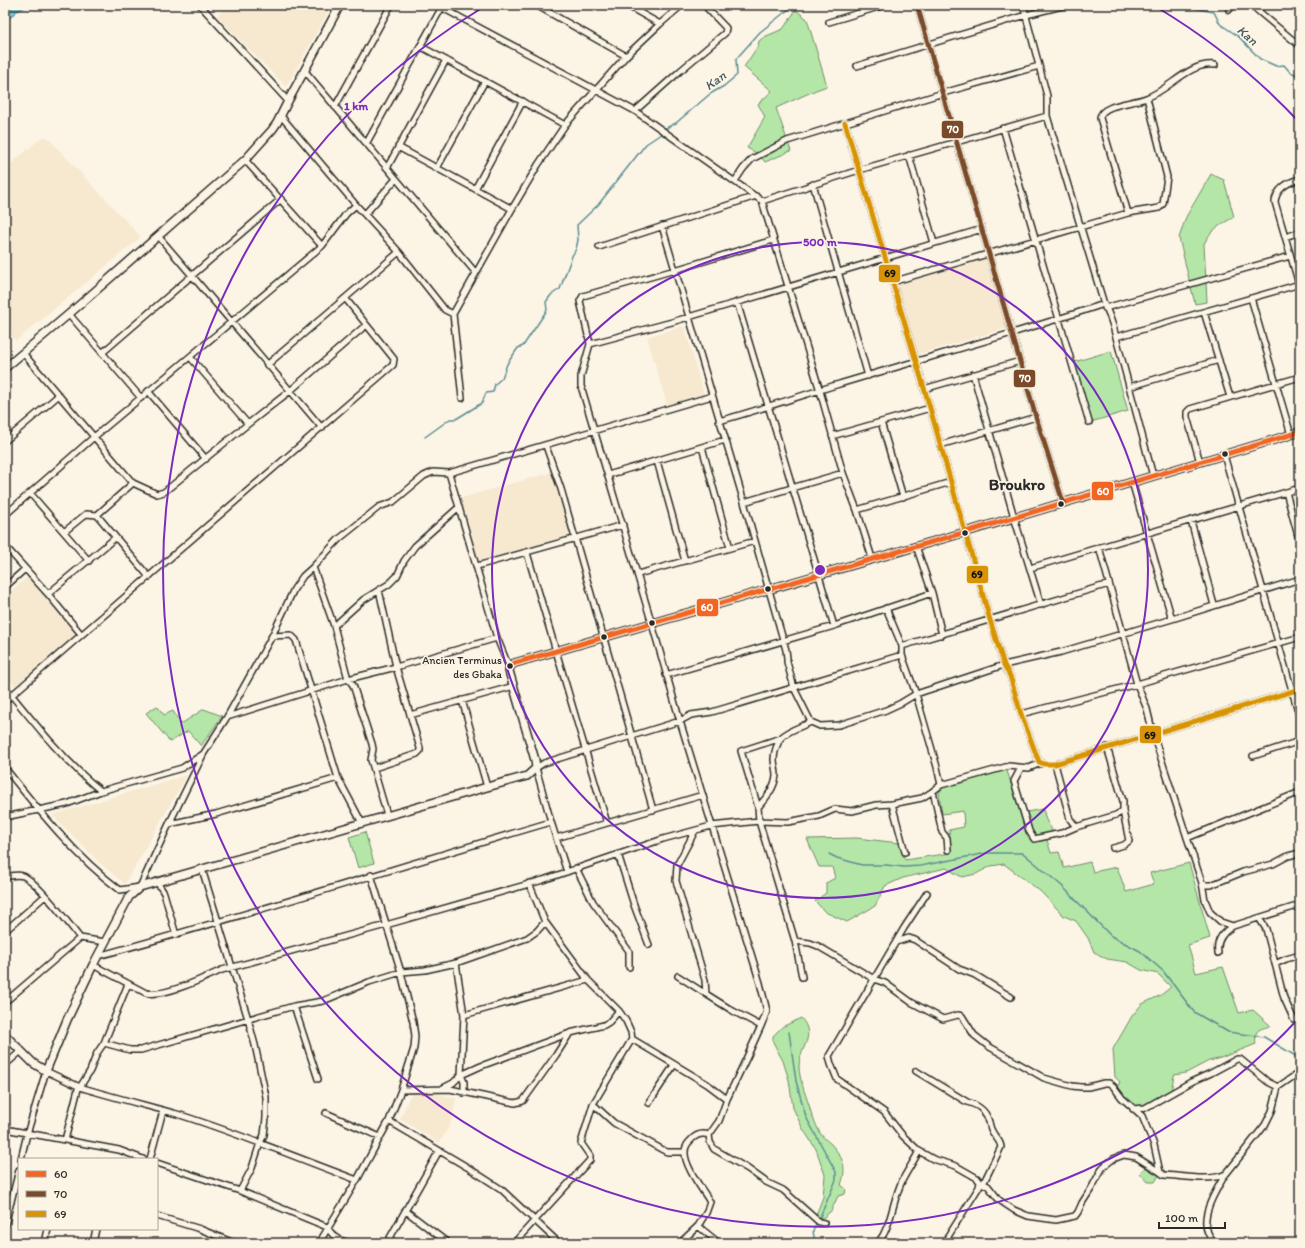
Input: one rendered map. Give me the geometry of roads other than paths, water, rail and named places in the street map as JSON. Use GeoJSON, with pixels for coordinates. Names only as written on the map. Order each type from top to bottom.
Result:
{"type":"FeatureCollection","features":[{"type":"Feature","properties":{"kind":"street"},"geometry":{"type":"LineString","coordinates":[[200,5],[288,101]]}},
{"type":"Feature","properties":{"kind":"street"},"geometry":{"type":"LineString","coordinates":[[5,368],[70,314],[246,160],[272,130],[281,116],[340,5]]}},
{"type":"Feature","properties":{"kind":"street"},"geometry":{"type":"LineString","coordinates":[[335,107],[391,5]]}},
{"type":"Feature","properties":{"kind":"street"},"geometry":{"type":"LineString","coordinates":[[536,5],[626,56]]}},
{"type":"Feature","properties":{"kind":"street"},"geometry":{"type":"LineString","coordinates":[[626,5],[660,24]]}},
{"type":"Feature","properties":{"kind":"street"},"geometry":{"type":"LineString","coordinates":[[462,398],[453,314],[538,165],[565,125],[595,89],[626,56],[682,5]]}},
{"type":"Feature","properties":{"kind":"street"},"geometry":{"type":"LineString","coordinates":[[635,111],[725,33],[726,28],[704,5]]}},
{"type":"Feature","properties":{"kind":"street"},"geometry":{"type":"LineString","coordinates":[[829,22],[885,5]]}},
{"type":"Feature","properties":{"kind":"street"},"geometry":{"type":"LineString","coordinates":[[917,5],[1036,417],[1063,502]]}},
{"type":"Feature","properties":{"kind":"street"},"geometry":{"type":"LineString","coordinates":[[1023,5],[1047,96],[1047,116],[1105,306],[1116,337],[1153,476]]}},
{"type":"Feature","properties":{"kind":"street"},"geometry":{"type":"LineString","coordinates":[[857,66],[1026,15],[1066,5]]}},
{"type":"Feature","properties":{"kind":"street"},"geometry":{"type":"LineString","coordinates":[[1229,10],[1233,5]]}},
{"type":"Feature","properties":{"kind":"street"},"geometry":{"type":"LineString","coordinates":[[1251,5],[1300,46]]}},
{"type":"Feature","properties":{"kind":"street"},"geometry":{"type":"LineString","coordinates":[[366,144],[420,46],[439,6],[635,111],[756,196],[762,201],[820,391],[843,473],[872,558]]}},
{"type":"Feature","properties":{"kind":"street"},"geometry":{"type":"LineString","coordinates":[[420,46],[565,125]]}},
{"type":"Feature","properties":{"kind":"street"},"geometry":{"type":"LineString","coordinates":[[387,168],[446,60]]}},
{"type":"Feature","properties":{"kind":"street"},"geometry":{"type":"LineString","coordinates":[[1128,213],[1100,114],[1103,110],[1147,98],[1202,66],[1215,65]]}},
{"type":"Feature","properties":{"kind":"street"},"geometry":{"type":"LineString","coordinates":[[735,181],[743,169],[752,160],[762,153],[787,141],[943,93],[1039,66]]}},
{"type":"Feature","properties":{"kind":"street"},"geometry":{"type":"LineString","coordinates":[[305,71],[476,273]]}},
{"type":"Feature","properties":{"kind":"street"},"geometry":{"type":"LineString","coordinates":[[437,168],[485,81]]}},
{"type":"Feature","properties":{"kind":"street"},"geometry":{"type":"LineString","coordinates":[[892,282],[1037,241],[1128,213],[1159,208],[1164,204],[1167,177],[1147,98]]}},
{"type":"Feature","properties":{"kind":"street"},"geometry":{"type":"LineString","coordinates":[[474,189],[523,101]]}},
{"type":"Feature","properties":{"kind":"street"},"geometry":{"type":"LineString","coordinates":[[281,116],[356,205],[399,252],[445,310],[453,314]]}},
{"type":"Feature","properties":{"kind":"street"},"geometry":{"type":"LineString","coordinates":[[762,201],[909,155],[1047,116]]}},
{"type":"Feature","properties":{"kind":"street"},"geometry":{"type":"LineString","coordinates":[[846,123],[966,532],[990,620],[1021,714],[1039,762],[1041,763]]}},
{"type":"Feature","properties":{"kind":"street"},"geometry":{"type":"LineString","coordinates":[[1003,128],[1089,422]]}},
{"type":"Feature","properties":{"kind":"street"},"geometry":{"type":"LineString","coordinates":[[398,147],[512,209]]}},
{"type":"Feature","properties":{"kind":"street"},"geometry":{"type":"LineString","coordinates":[[909,155],[934,243]]}},
{"type":"Feature","properties":{"kind":"street"},"geometry":{"type":"LineString","coordinates":[[246,160],[322,246]]}},
{"type":"Feature","properties":{"kind":"street"},"geometry":{"type":"LineString","coordinates":[[365,214],[396,179]]}},
{"type":"Feature","properties":{"kind":"street"},"geometry":{"type":"LineString","coordinates":[[1116,337],[1300,285],[1290,256],[1275,198],[1278,192],[1285,185],[1300,179]]}},
{"type":"Feature","properties":{"kind":"street"},"geometry":{"type":"LineString","coordinates":[[813,184],[868,376]]}},
{"type":"Feature","properties":{"kind":"street"},"geometry":{"type":"LineString","coordinates":[[599,247],[756,196]]}},
{"type":"Feature","properties":{"kind":"street"},"geometry":{"type":"LineString","coordinates":[[102,354],[281,199]]}},
{"type":"Feature","properties":{"kind":"street"},"geometry":{"type":"LineString","coordinates":[[5,515],[94,437],[322,246],[346,214],[356,205]]}},
{"type":"Feature","properties":{"kind":"street"},"geometry":{"type":"LineString","coordinates":[[662,226],[769,589],[787,658],[786,662],[794,688],[811,722],[820,726],[839,725],[886,710],[916,694],[1004,665],[1061,652],[1300,579]]}},
{"type":"Feature","properties":{"kind":"street"},"geometry":{"type":"LineString","coordinates":[[590,344],[982,229]]}},
{"type":"Feature","properties":{"kind":"street"},"geometry":{"type":"LineString","coordinates":[[1285,237],[1300,232]]}},
{"type":"Feature","properties":{"kind":"street"},"geometry":{"type":"LineString","coordinates":[[159,237],[322,428]]}},
{"type":"Feature","properties":{"kind":"street"},"geometry":{"type":"LineString","coordinates":[[773,240],[583,296],[580,301],[590,344],[581,376],[581,386],[767,1010],[748,1057],[727,1099],[719,1121],[709,1135],[710,1142],[714,1149],[748,1169],[766,1182],[782,1190],[815,1218],[824,1223]]}},
{"type":"Feature","properties":{"kind":"street"},"geometry":{"type":"LineString","coordinates":[[267,365],[399,252]]}},
{"type":"Feature","properties":{"kind":"street"},"geometry":{"type":"LineString","coordinates":[[720,421],[1060,319],[1290,256]]}},
{"type":"Feature","properties":{"kind":"street"},"geometry":{"type":"LineString","coordinates":[[5,701],[394,365],[394,359],[345,298]]}},
{"type":"Feature","properties":{"kind":"street"},"geometry":{"type":"LineString","coordinates":[[1251,298],[1291,435]]}},
{"type":"Feature","properties":{"kind":"street"},"geometry":{"type":"LineString","coordinates":[[737,302],[834,626]]}},
{"type":"Feature","properties":{"kind":"street"},"geometry":{"type":"LineString","coordinates":[[1204,312],[1230,397]]}},
{"type":"Feature","properties":{"kind":"street"},"geometry":{"type":"LineString","coordinates":[[70,314],[102,354],[141,398]]}},
{"type":"Feature","properties":{"kind":"street"},"geometry":{"type":"LineString","coordinates":[[23,353],[133,483],[154,494],[160,494],[290,391],[366,325]]}},
{"type":"Feature","properties":{"kind":"street"},"geometry":{"type":"LineString","coordinates":[[190,358],[248,424]]}},
{"type":"Feature","properties":{"kind":"street"},"geometry":{"type":"LineString","coordinates":[[1129,387],[1218,360]]}},
{"type":"Feature","properties":{"kind":"street"},"geometry":{"type":"LineString","coordinates":[[924,389],[1020,361]]}},
{"type":"Feature","properties":{"kind":"street"},"geometry":{"type":"LineString","coordinates":[[973,374],[1041,605]]}},
{"type":"Feature","properties":{"kind":"street"},"geometry":{"type":"LineString","coordinates":[[1200,462],[1187,412],[1190,409],[1300,377]]}},
{"type":"Feature","properties":{"kind":"street"},"geometry":{"type":"LineString","coordinates":[[148,392],[206,459]]}},
{"type":"Feature","properties":{"kind":"street"},"geometry":{"type":"LineString","coordinates":[[5,441],[59,395]]}},
{"type":"Feature","properties":{"kind":"street"},"geometry":{"type":"LineString","coordinates":[[22,1158],[27,1134],[46,1071],[93,965],[129,896],[140,887],[204,753],[227,717],[272,636],[294,589],[303,576],[339,539],[352,528],[379,507],[393,502],[424,476],[433,472],[449,473],[546,446],[594,430],[712,396]]}},
{"type":"Feature","properties":{"kind":"street"},"geometry":{"type":"LineString","coordinates":[[832,436],[930,408]]}},
{"type":"Feature","properties":{"kind":"street"},"geometry":{"type":"LineString","coordinates":[[940,445],[1036,417]]}},
{"type":"Feature","properties":{"kind":"street"},"geometry":{"type":"LineString","coordinates":[[881,422],[903,497]]}},
{"type":"Feature","properties":{"kind":"street"},"geometry":{"type":"LineString","coordinates":[[510,666],[1300,432]]}},
{"type":"Feature","properties":{"kind":"street"},"geometry":{"type":"LineString","coordinates":[[608,475],[725,440]]}},
{"type":"Feature","properties":{"kind":"street"},"geometry":{"type":"LineString","coordinates":[[546,446],[561,489],[653,810]]}},
{"type":"Feature","properties":{"kind":"street"},"geometry":{"type":"LineString","coordinates":[[702,447],[730,548]]}},
{"type":"Feature","properties":{"kind":"street"},"geometry":{"type":"LineString","coordinates":[[1224,455],[1300,718]]}},
{"type":"Feature","properties":{"kind":"street"},"geometry":{"type":"LineString","coordinates":[[657,461],[685,561]]}},
{"type":"Feature","properties":{"kind":"street"},"geometry":{"type":"LineString","coordinates":[[449,473],[497,638],[510,666],[509,671],[536,760],[536,768],[551,822],[567,872]]}},
{"type":"Feature","properties":{"kind":"street"},"geometry":{"type":"LineString","coordinates":[[744,502],[843,473]]}},
{"type":"Feature","properties":{"kind":"street"},"geometry":{"type":"LineString","coordinates":[[856,510],[951,482]]}},
{"type":"Feature","properties":{"kind":"street"},"geometry":{"type":"LineString","coordinates":[[1132,482],[1172,619]]}},
{"type":"Feature","properties":{"kind":"street"},"geometry":{"type":"LineString","coordinates":[[97,515],[133,483]]}},
{"type":"Feature","properties":{"kind":"street"},"geometry":{"type":"LineString","coordinates":[[1030,568],[1300,488]]}},
{"type":"Feature","properties":{"kind":"street"},"geometry":{"type":"LineString","coordinates":[[1286,492],[1298,536],[1300,537]]}},
{"type":"Feature","properties":{"kind":"street"},"geometry":{"type":"LineString","coordinates":[[30,493],[89,561]]}},
{"type":"Feature","properties":{"kind":"street"},"geometry":{"type":"LineString","coordinates":[[334,626],[363,600],[397,576],[402,569],[404,560],[415,546],[459,507]]}},
{"type":"Feature","properties":{"kind":"street"},"geometry":{"type":"LineString","coordinates":[[64,532],[86,514],[97,515],[148,577]]}},
{"type":"Feature","properties":{"kind":"street"},"geometry":{"type":"LineString","coordinates":[[1191,521],[1214,605]]}},
{"type":"Feature","properties":{"kind":"street"},"geometry":{"type":"LineString","coordinates":[[476,566],[623,525]]}},
{"type":"Feature","properties":{"kind":"street"},"geometry":{"type":"LineString","coordinates":[[48,594],[115,538]]}},
{"type":"Feature","properties":{"kind":"street"},"geometry":{"type":"LineString","coordinates":[[638,574],[755,541]]}},
{"type":"Feature","properties":{"kind":"street"},"geometry":{"type":"LineString","coordinates":[[5,546],[81,634]]}},
{"type":"Feature","properties":{"kind":"street"},"geometry":{"type":"LineString","coordinates":[[916,546],[932,593],[942,634]]}},
{"type":"Feature","properties":{"kind":"street"},"geometry":{"type":"LineString","coordinates":[[1099,547],[1136,684],[1147,709],[1153,734],[1202,883],[1205,900],[1210,912],[1221,922],[1233,926]]}},
{"type":"Feature","properties":{"kind":"street"},"geometry":{"type":"LineString","coordinates":[[527,553],[607,823]]}},
{"type":"Feature","properties":{"kind":"street"},"geometry":{"type":"LineString","coordinates":[[313,567],[334,626],[348,679],[353,685],[372,744],[371,760],[387,815]]}},
{"type":"Feature","properties":{"kind":"street"},"geometry":{"type":"LineString","coordinates":[[5,587],[25,569]]}},
{"type":"Feature","properties":{"kind":"street"},"geometry":{"type":"LineString","coordinates":[[902,646],[1109,584]]}},
{"type":"Feature","properties":{"kind":"street"},"geometry":{"type":"LineString","coordinates":[[374,768],[418,754],[420,751],[396,667],[379,590]]}},
{"type":"Feature","properties":{"kind":"street"},"geometry":{"type":"LineString","coordinates":[[666,675],[834,626],[932,593]]}},
{"type":"Feature","properties":{"kind":"street"},"geometry":{"type":"LineString","coordinates":[[886,608],[902,646],[902,654],[916,694],[941,784]]}},
{"type":"Feature","properties":{"kind":"street"},"geometry":{"type":"LineString","coordinates":[[272,636],[294,636],[338,778],[362,823]]}},
{"type":"Feature","properties":{"kind":"street"},"geometry":{"type":"LineString","coordinates":[[1021,714],[1136,684],[1300,637]]}},
{"type":"Feature","properties":{"kind":"street"},"geometry":{"type":"LineString","coordinates":[[227,717],[348,679],[497,638]]}},
{"type":"Feature","properties":{"kind":"street"},"geometry":{"type":"LineString","coordinates":[[5,768],[39,811],[77,851],[111,884],[120,890],[140,887],[487,786],[527,776],[544,763],[680,722],[692,715],[712,712],[902,654]]}},
{"type":"Feature","properties":{"kind":"street"},"geometry":{"type":"LineString","coordinates":[[410,715],[514,686]]}},
{"type":"Feature","properties":{"kind":"street"},"geometry":{"type":"LineString","coordinates":[[5,687],[53,746],[81,776],[101,791]]}},
{"type":"Feature","properties":{"kind":"street"},"geometry":{"type":"LineString","coordinates":[[93,965],[146,993],[153,995],[160,994],[222,970],[543,880],[663,839],[711,826],[759,821],[788,822],[819,816],[835,809],[852,811],[922,798],[934,791],[941,784],[1009,766],[1029,768],[1041,763],[1055,764],[1300,689]]}},
{"type":"Feature","properties":{"kind":"street"},"geometry":{"type":"LineString","coordinates":[[462,700],[487,786]]}},
{"type":"Feature","properties":{"kind":"street"},"geometry":{"type":"LineString","coordinates":[[802,977],[795,941],[759,821],[758,807],[741,751],[781,738],[811,722]]}},
{"type":"Feature","properties":{"kind":"street"},"geometry":{"type":"LineString","coordinates":[[758,807],[766,798],[774,782],[776,775],[774,759],[781,738]]}},
{"type":"Feature","properties":{"kind":"street"},"geometry":{"type":"LineString","coordinates":[[1252,756],[1300,741]]}},
{"type":"Feature","properties":{"kind":"street"},"geometry":{"type":"LineString","coordinates":[[1107,747],[1122,801],[1130,841],[1124,845],[1113,848]]}},
{"type":"Feature","properties":{"kind":"street"},"geometry":{"type":"LineString","coordinates":[[5,817],[67,804],[101,791],[182,768],[204,753]]}},
{"type":"Feature","properties":{"kind":"street"},"geometry":{"type":"LineString","coordinates":[[1055,764],[1070,819],[1072,824],[1076,827]]}},
{"type":"Feature","properties":{"kind":"street"},"geometry":{"type":"LineString","coordinates":[[1022,768],[1014,782],[1029,831],[1034,839],[1062,833],[1076,827],[1109,818],[1123,811]]}},
{"type":"Feature","properties":{"kind":"street"},"geometry":{"type":"LineString","coordinates":[[169,824],[216,814],[338,778]]}},
{"type":"Feature","properties":{"kind":"street"},"geometry":{"type":"LineString","coordinates":[[934,791],[942,832],[947,838],[948,850]]}},
{"type":"Feature","properties":{"kind":"street"},"geometry":{"type":"LineString","coordinates":[[1187,838],[1300,792]]}},
{"type":"Feature","properties":{"kind":"street"},"geometry":{"type":"LineString","coordinates":[[556,838],[703,795]]}},
{"type":"Feature","properties":{"kind":"street"},"geometry":{"type":"LineString","coordinates":[[892,804],[905,852]]}},
{"type":"Feature","properties":{"kind":"street"},"geometry":{"type":"LineString","coordinates":[[98,956],[218,923],[372,875],[551,822]]}},
{"type":"Feature","properties":{"kind":"street"},"geometry":{"type":"LineString","coordinates":[[695,831],[677,866],[676,881],[705,980],[706,994]]}},
{"type":"Feature","properties":{"kind":"street"},"geometry":{"type":"LineString","coordinates":[[1202,883],[1206,885],[1211,884],[1243,872],[1273,864],[1288,856],[1300,853]]}},
{"type":"Feature","properties":{"kind":"street"},"geometry":{"type":"LineString","coordinates":[[618,854],[649,946]]}},
{"type":"Feature","properties":{"kind":"street"},"geometry":{"type":"LineString","coordinates":[[576,868],[593,902],[629,952],[629,967]]}},
{"type":"Feature","properties":{"kind":"street"},"geometry":{"type":"LineString","coordinates":[[202,869],[248,1019],[266,1097],[266,1126],[264,1135],[252,1168],[240,1190]]}},
{"type":"Feature","properties":{"kind":"street"},"geometry":{"type":"LineString","coordinates":[[5,877],[17,875],[29,879],[80,938],[105,942]]}},
{"type":"Feature","properties":{"kind":"street"},"geometry":{"type":"LineString","coordinates":[[319,1243],[327,1227],[357,1180],[389,1121],[401,1090],[412,1054],[414,1036],[413,1022],[372,875]]}},
{"type":"Feature","properties":{"kind":"street"},"geometry":{"type":"LineString","coordinates":[[157,882],[164,893],[176,935]]}},
{"type":"Feature","properties":{"kind":"street"},"geometry":{"type":"LineString","coordinates":[[514,1243],[590,1160],[590,1156],[581,1142],[593,1104],[632,1039],[631,1032],[626,1021],[619,1011],[588,980],[545,922],[529,883]]}},
{"type":"Feature","properties":{"kind":"street"},"geometry":{"type":"LineString","coordinates":[[927,893],[874,978],[829,1056],[837,1079],[884,1112],[903,1136],[919,1151],[933,1159],[956,1166],[977,1178],[988,1186],[999,1200],[1014,1210],[1028,1216],[1056,1220],[1075,1216],[1103,1167],[1113,1159],[1124,1155],[1136,1157],[1164,1175],[1207,1178],[1220,1177],[1226,1174]]}},
{"type":"Feature","properties":{"kind":"street"},"geometry":{"type":"LineString","coordinates":[[5,931],[45,896]]}},
{"type":"Feature","properties":{"kind":"street"},"geometry":{"type":"LineString","coordinates":[[1218,953],[1217,948],[1224,931],[1233,926],[1300,905]]}},
{"type":"Feature","properties":{"kind":"street"},"geometry":{"type":"LineString","coordinates":[[1259,918],[1266,929],[1284,998],[1294,1020]]}},
{"type":"Feature","properties":{"kind":"street"},"geometry":{"type":"LineString","coordinates":[[104,1043],[130,1050],[140,1050],[294,1006],[323,1001],[369,982],[400,972],[425,970],[456,963],[527,938],[537,931],[545,922]]}},
{"type":"Feature","properties":{"kind":"street"},"geometry":{"type":"LineString","coordinates":[[5,1002],[80,938]]}},
{"type":"Feature","properties":{"kind":"street"},"geometry":{"type":"LineString","coordinates":[[896,942],[909,938],[915,940],[960,969],[975,974],[1012,998]]}},
{"type":"Feature","properties":{"kind":"street"},"geometry":{"type":"LineString","coordinates":[[795,941],[810,943],[818,946],[885,983],[924,1010],[943,1019],[958,1015],[962,1016],[974,1035],[988,1046],[1031,1072],[1044,1078],[1072,1086],[1088,1087],[1109,1083],[1122,1098],[1142,1116],[1151,1136],[1160,1172]]}},
{"type":"Feature","properties":{"kind":"street"},"geometry":{"type":"LineString","coordinates":[[1275,964],[1300,955]]}},
{"type":"Feature","properties":{"kind":"street"},"geometry":{"type":"LineString","coordinates":[[456,963],[464,1015],[461,1075],[464,1082],[464,1093]]}},
{"type":"Feature","properties":{"kind":"street"},"geometry":{"type":"LineString","coordinates":[[678,976],[761,1026]]}},
{"type":"Feature","properties":{"kind":"street"},"geometry":{"type":"LineString","coordinates":[[464,1015],[588,980]]}},
{"type":"Feature","properties":{"kind":"street"},"geometry":{"type":"LineString","coordinates":[[65,1140],[78,1089],[90,1071],[97,1053],[104,1043],[128,984]]}},
{"type":"Feature","properties":{"kind":"street"},"geometry":{"type":"LineString","coordinates":[[294,1006],[318,1079]]}},
{"type":"Feature","properties":{"kind":"street"},"geometry":{"type":"LineString","coordinates":[[442,1088],[453,1083],[461,1075],[570,1032],[604,1025],[609,1022],[619,1011]]}},
{"type":"Feature","properties":{"kind":"street"},"geometry":{"type":"LineString","coordinates":[[401,1090],[442,1088],[515,1103],[523,1101],[556,1055],[570,1032]]}},
{"type":"Feature","properties":{"kind":"street"},"geometry":{"type":"LineString","coordinates":[[5,1035],[33,1063],[46,1071],[80,1087],[113,1098],[176,1114],[260,1143],[357,1180]]}},
{"type":"Feature","properties":{"kind":"street"},"geometry":{"type":"LineString","coordinates":[[632,1039],[707,1084],[727,1099]]}},
{"type":"Feature","properties":{"kind":"street"},"geometry":{"type":"LineString","coordinates":[[5,1066],[21,1051]]}},
{"type":"Feature","properties":{"kind":"street"},"geometry":{"type":"LineString","coordinates":[[1133,1109],[1145,1108],[1190,1082],[1237,1059],[1268,1082],[1278,1086]]}},
{"type":"Feature","properties":{"kind":"street"},"geometry":{"type":"LineString","coordinates":[[649,1103],[674,1065]]}},
{"type":"Feature","properties":{"kind":"street"},"geometry":{"type":"LineString","coordinates":[[916,1071],[967,1102],[980,1107],[987,1115],[992,1132],[1000,1142],[1001,1147],[982,1183],[944,1243]]}},
{"type":"Feature","properties":{"kind":"street"},"geometry":{"type":"LineString","coordinates":[[1215,1243],[1208,1233],[1206,1222],[1210,1202],[1226,1174],[1265,1125],[1269,1117],[1278,1086],[1300,1072]]}},
{"type":"Feature","properties":{"kind":"street"},"geometry":{"type":"LineString","coordinates":[[593,1104],[614,1123],[663,1150],[667,1152],[685,1152]]}},
{"type":"Feature","properties":{"kind":"street"},"geometry":{"type":"LineString","coordinates":[[150,1158],[163,1111]]}},
{"type":"Feature","properties":{"kind":"street"},"geometry":{"type":"LineString","coordinates":[[326,1113],[380,1137]]}},
{"type":"Feature","properties":{"kind":"street"},"geometry":{"type":"LineString","coordinates":[[389,1121],[501,1189],[560,1243]]}},
{"type":"Feature","properties":{"kind":"street"},"geometry":{"type":"LineString","coordinates":[[5,1129],[119,1150],[137,1158]]}},
{"type":"Feature","properties":{"kind":"street"},"geometry":{"type":"LineString","coordinates":[[680,1243],[698,1226],[706,1213],[710,1202],[692,1173],[686,1160],[685,1152],[687,1144],[695,1136],[704,1134],[709,1135]]}},
{"type":"Feature","properties":{"kind":"street"},"geometry":{"type":"LineString","coordinates":[[387,1243],[439,1151]]}},
{"type":"Feature","properties":{"kind":"street"},"geometry":{"type":"LineString","coordinates":[[878,1243],[890,1221],[902,1181],[919,1151]]}},
{"type":"Feature","properties":{"kind":"street"},"geometry":{"type":"LineString","coordinates":[[158,1163],[240,1190],[327,1227],[333,1236],[339,1240],[349,1243]]}},
{"type":"Feature","properties":{"kind":"street"},"geometry":{"type":"LineString","coordinates":[[5,1225],[18,1183]]}},
{"type":"Feature","properties":{"kind":"street"},"geometry":{"type":"LineString","coordinates":[[5,1194],[11,1202]]}},
{"type":"Feature","properties":{"kind":"street"},"geometry":{"type":"LineString","coordinates":[[406,1211],[448,1243]]}},
{"type":"Feature","properties":{"kind":"street"},"geometry":{"type":"LineString","coordinates":[[158,1216],[200,1229],[234,1243]]}},
{"type":"Feature","properties":{"kind":"street"},"geometry":{"type":"LineString","coordinates":[[698,1226],[719,1243]]}},
{"type":"Feature","properties":{"kind":"street"},"geometry":{"type":"LineString","coordinates":[[45,1243],[48,1230]]}},
{"type":"Feature","properties":{"kind":"street"},"geometry":{"type":"LineString","coordinates":[[93,1243],[96,1230]]}},
{"type":"Feature","properties":{"kind":"street"},"geometry":{"type":"LineString","coordinates":[[711,1235],[714,1243]]}},
{"type":"Feature","properties":{"kind":"water"},"geometry":{"type":"Polygon","coordinates":[[[5,5],[30,5],[17,11],[5,22],[5,5]]]}},
{"type":"Feature","properties":{"kind":"waterway","name":"Kan"},"geometry":{"type":"LineString","coordinates":[[666,128],[676,123],[710,94],[724,86],[737,75],[736,59],[760,32],[794,5]]}},
{"type":"Feature","properties":{"kind":"waterway","name":"Kan"},"geometry":{"type":"LineString","coordinates":[[1186,5],[1193,8],[1214,12],[1220,24],[1238,36],[1260,59],[1276,66],[1284,65],[1290,72],[1300,76]]}},
{"type":"Feature","properties":{"kind":"waterway"},"geometry":{"type":"LineString","coordinates":[[425,437],[450,419],[456,419],[482,403],[486,393],[493,392],[495,384],[502,378],[507,364],[518,348],[523,346],[547,310],[546,302],[551,295],[560,289],[576,249],[578,240],[577,225],[598,205],[646,144],[661,134]]}},
{"type":"Feature","properties":{"kind":"waterway"},"geometry":{"type":"LineString","coordinates":[[829,854],[837,858],[862,865],[904,867],[920,866],[987,853],[1023,853],[1062,886],[1111,936],[1140,951],[1163,971],[1194,1012],[1228,1032],[1264,1037],[1294,1055],[1300,1062]]}},
{"type":"Feature","properties":{"kind":"waterway"},"geometry":{"type":"LineString","coordinates":[[789,1032],[796,1081],[806,1117],[836,1172],[836,1180],[819,1219]]}},
{"type":"Feature","properties":{"kind":"waterway"},"geometry":{"type":"LineString","coordinates":[[815,1243],[813,1231],[817,1222]]}},
{"type":"Feature","properties":{"kind":"place","name":"Ancien Terminus des Gbaka"},"geometry":{"type":"Point","coordinates":[510,666]}},
{"type":"Feature","properties":{"kind":"district","name":"Broukro"},"geometry":{"type":"Point","coordinates":[1017,484]}}]}
